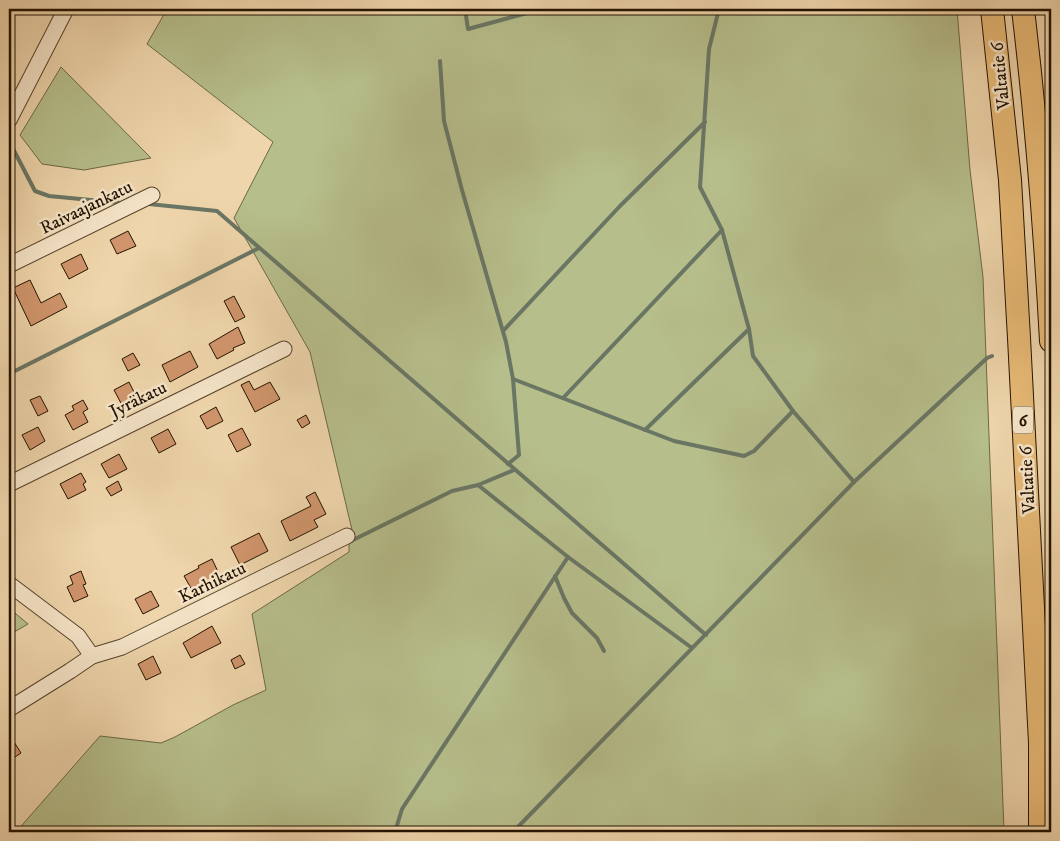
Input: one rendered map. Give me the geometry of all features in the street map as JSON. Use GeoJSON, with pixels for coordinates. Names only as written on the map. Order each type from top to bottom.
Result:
{"type":"FeatureCollection","features":[{"type":"Feature","properties":{"kind":"highway","name":"Valtatie 6"},"geometry":{"type":"LineString","coordinates":[[992,9],[1010,180],[1019,328],[1040,743],[1040,832]]}},
{"type":"Feature","properties":{"kind":"highway","name":"Valtatie 6"},"geometry":{"type":"LineString","coordinates":[[1023,9],[1046,238],[1051,341]]}},
{"type":"Feature","properties":{"kind":"street"},"geometry":{"type":"LineString","coordinates":[[9,120],[61,12]]}},
{"type":"Feature","properties":{"kind":"street","name":"Raivaajankatu"},"geometry":{"type":"LineString","coordinates":[[9,265],[152,196]]}},
{"type":"Feature","properties":{"kind":"street","name":"Jyräkatu"},"geometry":{"type":"LineString","coordinates":[[9,484],[284,349]]}},
{"type":"Feature","properties":{"kind":"street","name":"Karhikatu"},"geometry":{"type":"LineString","coordinates":[[9,709],[92,656],[122,647],[347,536]]}},
{"type":"Feature","properties":{"kind":"street"},"geometry":{"type":"LineString","coordinates":[[9,584],[78,636],[92,656]]}},
{"type":"Feature","properties":{"kind":"green space"},"geometry":{"type":"Polygon","coordinates":[[[167,9],[957,9],[970,170],[983,277],[1004,832],[16,832],[100,736],[161,743],[266,690],[252,614],[349,552],[349,536],[352,530],[310,352],[234,218],[273,142],[147,44],[167,9]]]}},
{"type":"Feature","properties":{"kind":"green space"},"geometry":{"type":"Polygon","coordinates":[[[61,67],[151,158],[84,170],[42,164],[20,135],[61,67]]]}},
{"type":"Feature","properties":{"kind":"green space"},"geometry":{"type":"Polygon","coordinates":[[[9,608],[28,624],[9,635],[9,608]]]}},
{"type":"Feature","properties":{"kind":"building"},"geometry":{"type":"Polygon","coordinates":[[[128,231],[136,246],[117,254],[110,240],[128,231]]]}},
{"type":"Feature","properties":{"kind":"building"},"geometry":{"type":"Polygon","coordinates":[[[81,254],[88,269],[69,279],[61,264],[81,254]]]}},
{"type":"Feature","properties":{"kind":"building"},"geometry":{"type":"Polygon","coordinates":[[[30,280],[41,303],[60,293],[67,307],[31,326],[13,288],[30,280]]]}},
{"type":"Feature","properties":{"kind":"building"},"geometry":{"type":"Polygon","coordinates":[[[234,296],[245,317],[235,322],[224,301],[234,296]]]}},
{"type":"Feature","properties":{"kind":"building"},"geometry":{"type":"Polygon","coordinates":[[[238,327],[245,343],[233,348],[234,350],[217,359],[209,344],[238,327]]]}},
{"type":"Feature","properties":{"kind":"building"},"geometry":{"type":"Polygon","coordinates":[[[190,351],[198,367],[170,382],[162,365],[190,351]]]}},
{"type":"Feature","properties":{"kind":"building"},"geometry":{"type":"Polygon","coordinates":[[[133,353],[140,365],[128,371],[122,359],[133,353]]]}},
{"type":"Feature","properties":{"kind":"building"},"geometry":{"type":"Polygon","coordinates":[[[249,381],[254,390],[270,382],[280,399],[255,412],[241,385],[249,381]]]}},
{"type":"Feature","properties":{"kind":"building"},"geometry":{"type":"Polygon","coordinates":[[[129,382],[137,398],[122,405],[114,390],[129,382]]]}},
{"type":"Feature","properties":{"kind":"building"},"geometry":{"type":"Polygon","coordinates":[[[40,396],[48,411],[38,416],[30,400],[40,396]]]}},
{"type":"Feature","properties":{"kind":"building"},"geometry":{"type":"Polygon","coordinates":[[[83,400],[88,409],[83,412],[88,422],[73,430],[65,415],[74,410],[72,406],[83,400]]]}},
{"type":"Feature","properties":{"kind":"building"},"geometry":{"type":"Polygon","coordinates":[[[216,407],[223,421],[207,429],[200,416],[216,407]]]}},
{"type":"Feature","properties":{"kind":"building"},"geometry":{"type":"Polygon","coordinates":[[[306,415],[310,423],[302,428],[297,420],[306,415]]]}},
{"type":"Feature","properties":{"kind":"building"},"geometry":{"type":"Polygon","coordinates":[[[38,427],[45,441],[30,450],[22,435],[38,427]]]}},
{"type":"Feature","properties":{"kind":"building"},"geometry":{"type":"Polygon","coordinates":[[[242,428],[251,445],[237,452],[228,435],[242,428]]]}},
{"type":"Feature","properties":{"kind":"building"},"geometry":{"type":"Polygon","coordinates":[[[168,429],[176,444],[159,453],[151,438],[168,429]]]}},
{"type":"Feature","properties":{"kind":"building"},"geometry":{"type":"Polygon","coordinates":[[[119,454],[127,469],[109,478],[101,464],[119,454]]]}},
{"type":"Feature","properties":{"kind":"building"},"geometry":{"type":"Polygon","coordinates":[[[81,473],[86,482],[83,484],[86,490],[68,499],[60,484],[81,473]]]}},
{"type":"Feature","properties":{"kind":"building"},"geometry":{"type":"Polygon","coordinates":[[[118,481],[122,490],[111,496],[106,488],[118,481]]]}},
{"type":"Feature","properties":{"kind":"building"},"geometry":{"type":"Polygon","coordinates":[[[315,492],[326,514],[314,520],[318,527],[290,541],[281,521],[311,506],[306,497],[315,492]]]}},
{"type":"Feature","properties":{"kind":"building"},"geometry":{"type":"Polygon","coordinates":[[[259,533],[268,551],[240,565],[231,547],[259,533]]]}},
{"type":"Feature","properties":{"kind":"building"},"geometry":{"type":"Polygon","coordinates":[[[212,559],[220,576],[192,590],[184,576],[212,559]]]}},
{"type":"Feature","properties":{"kind":"building"},"geometry":{"type":"Polygon","coordinates":[[[81,571],[86,584],[83,585],[88,596],[74,602],[67,587],[73,584],[70,576],[81,571]]]}},
{"type":"Feature","properties":{"kind":"building"},"geometry":{"type":"Polygon","coordinates":[[[151,591],[159,606],[143,614],[135,599],[151,591]]]}},
{"type":"Feature","properties":{"kind":"building"},"geometry":{"type":"Polygon","coordinates":[[[212,626],[221,643],[191,658],[183,643],[212,626]]]}},
{"type":"Feature","properties":{"kind":"building"},"geometry":{"type":"Polygon","coordinates":[[[240,655],[245,664],[235,669],[231,660],[240,655]]]}},
{"type":"Feature","properties":{"kind":"building"},"geometry":{"type":"Polygon","coordinates":[[[153,656],[161,673],[146,680],[138,664],[153,656]]]}},
{"type":"Feature","properties":{"kind":"building"},"geometry":{"type":"Polygon","coordinates":[[[9,734],[21,753],[9,761],[9,734]]]}},
{"type":"Feature","properties":{"kind":"waterway"},"geometry":{"type":"LineString","coordinates":[[465,9],[468,29],[542,9]]}},
{"type":"Feature","properties":{"kind":"waterway"},"geometry":{"type":"LineString","coordinates":[[719,9],[709,49],[700,187],[722,230],[749,329],[753,356],[793,411],[854,482]]}},
{"type":"Feature","properties":{"kind":"waterway"},"geometry":{"type":"LineString","coordinates":[[440,61],[444,121],[506,342],[513,379],[519,455],[508,464]]}},
{"type":"Feature","properties":{"kind":"waterway"},"geometry":{"type":"LineString","coordinates":[[503,331],[620,206],[705,122]]}},
{"type":"Feature","properties":{"kind":"waterway"},"geometry":{"type":"LineString","coordinates":[[9,141],[35,191],[49,196],[122,203]]}},
{"type":"Feature","properties":{"kind":"waterway"},"geometry":{"type":"LineString","coordinates":[[147,202],[149,204],[217,211],[706,635]]}},
{"type":"Feature","properties":{"kind":"waterway"},"geometry":{"type":"LineString","coordinates":[[564,397],[722,230]]}},
{"type":"Feature","properties":{"kind":"waterway"},"geometry":{"type":"LineString","coordinates":[[9,374],[259,248]]}},
{"type":"Feature","properties":{"kind":"waterway"},"geometry":{"type":"LineString","coordinates":[[645,430],[749,329]]}},
{"type":"Feature","properties":{"kind":"waterway"},"geometry":{"type":"LineString","coordinates":[[513,832],[854,482],[987,358],[992,356]]}},
{"type":"Feature","properties":{"kind":"waterway"},"geometry":{"type":"LineString","coordinates":[[513,379],[674,441],[744,456],[754,451],[793,411]]}},
{"type":"Feature","properties":{"kind":"waterway"},"geometry":{"type":"LineString","coordinates":[[349,542],[452,491],[478,485],[514,470]]}},
{"type":"Feature","properties":{"kind":"waterway"},"geometry":{"type":"LineString","coordinates":[[478,485],[568,557],[692,648]]}},
{"type":"Feature","properties":{"kind":"waterway"},"geometry":{"type":"LineString","coordinates":[[395,832],[402,809],[568,557]]}},
{"type":"Feature","properties":{"kind":"waterway"},"geometry":{"type":"LineString","coordinates":[[555,576],[572,613],[597,638],[604,651]]}}]}
